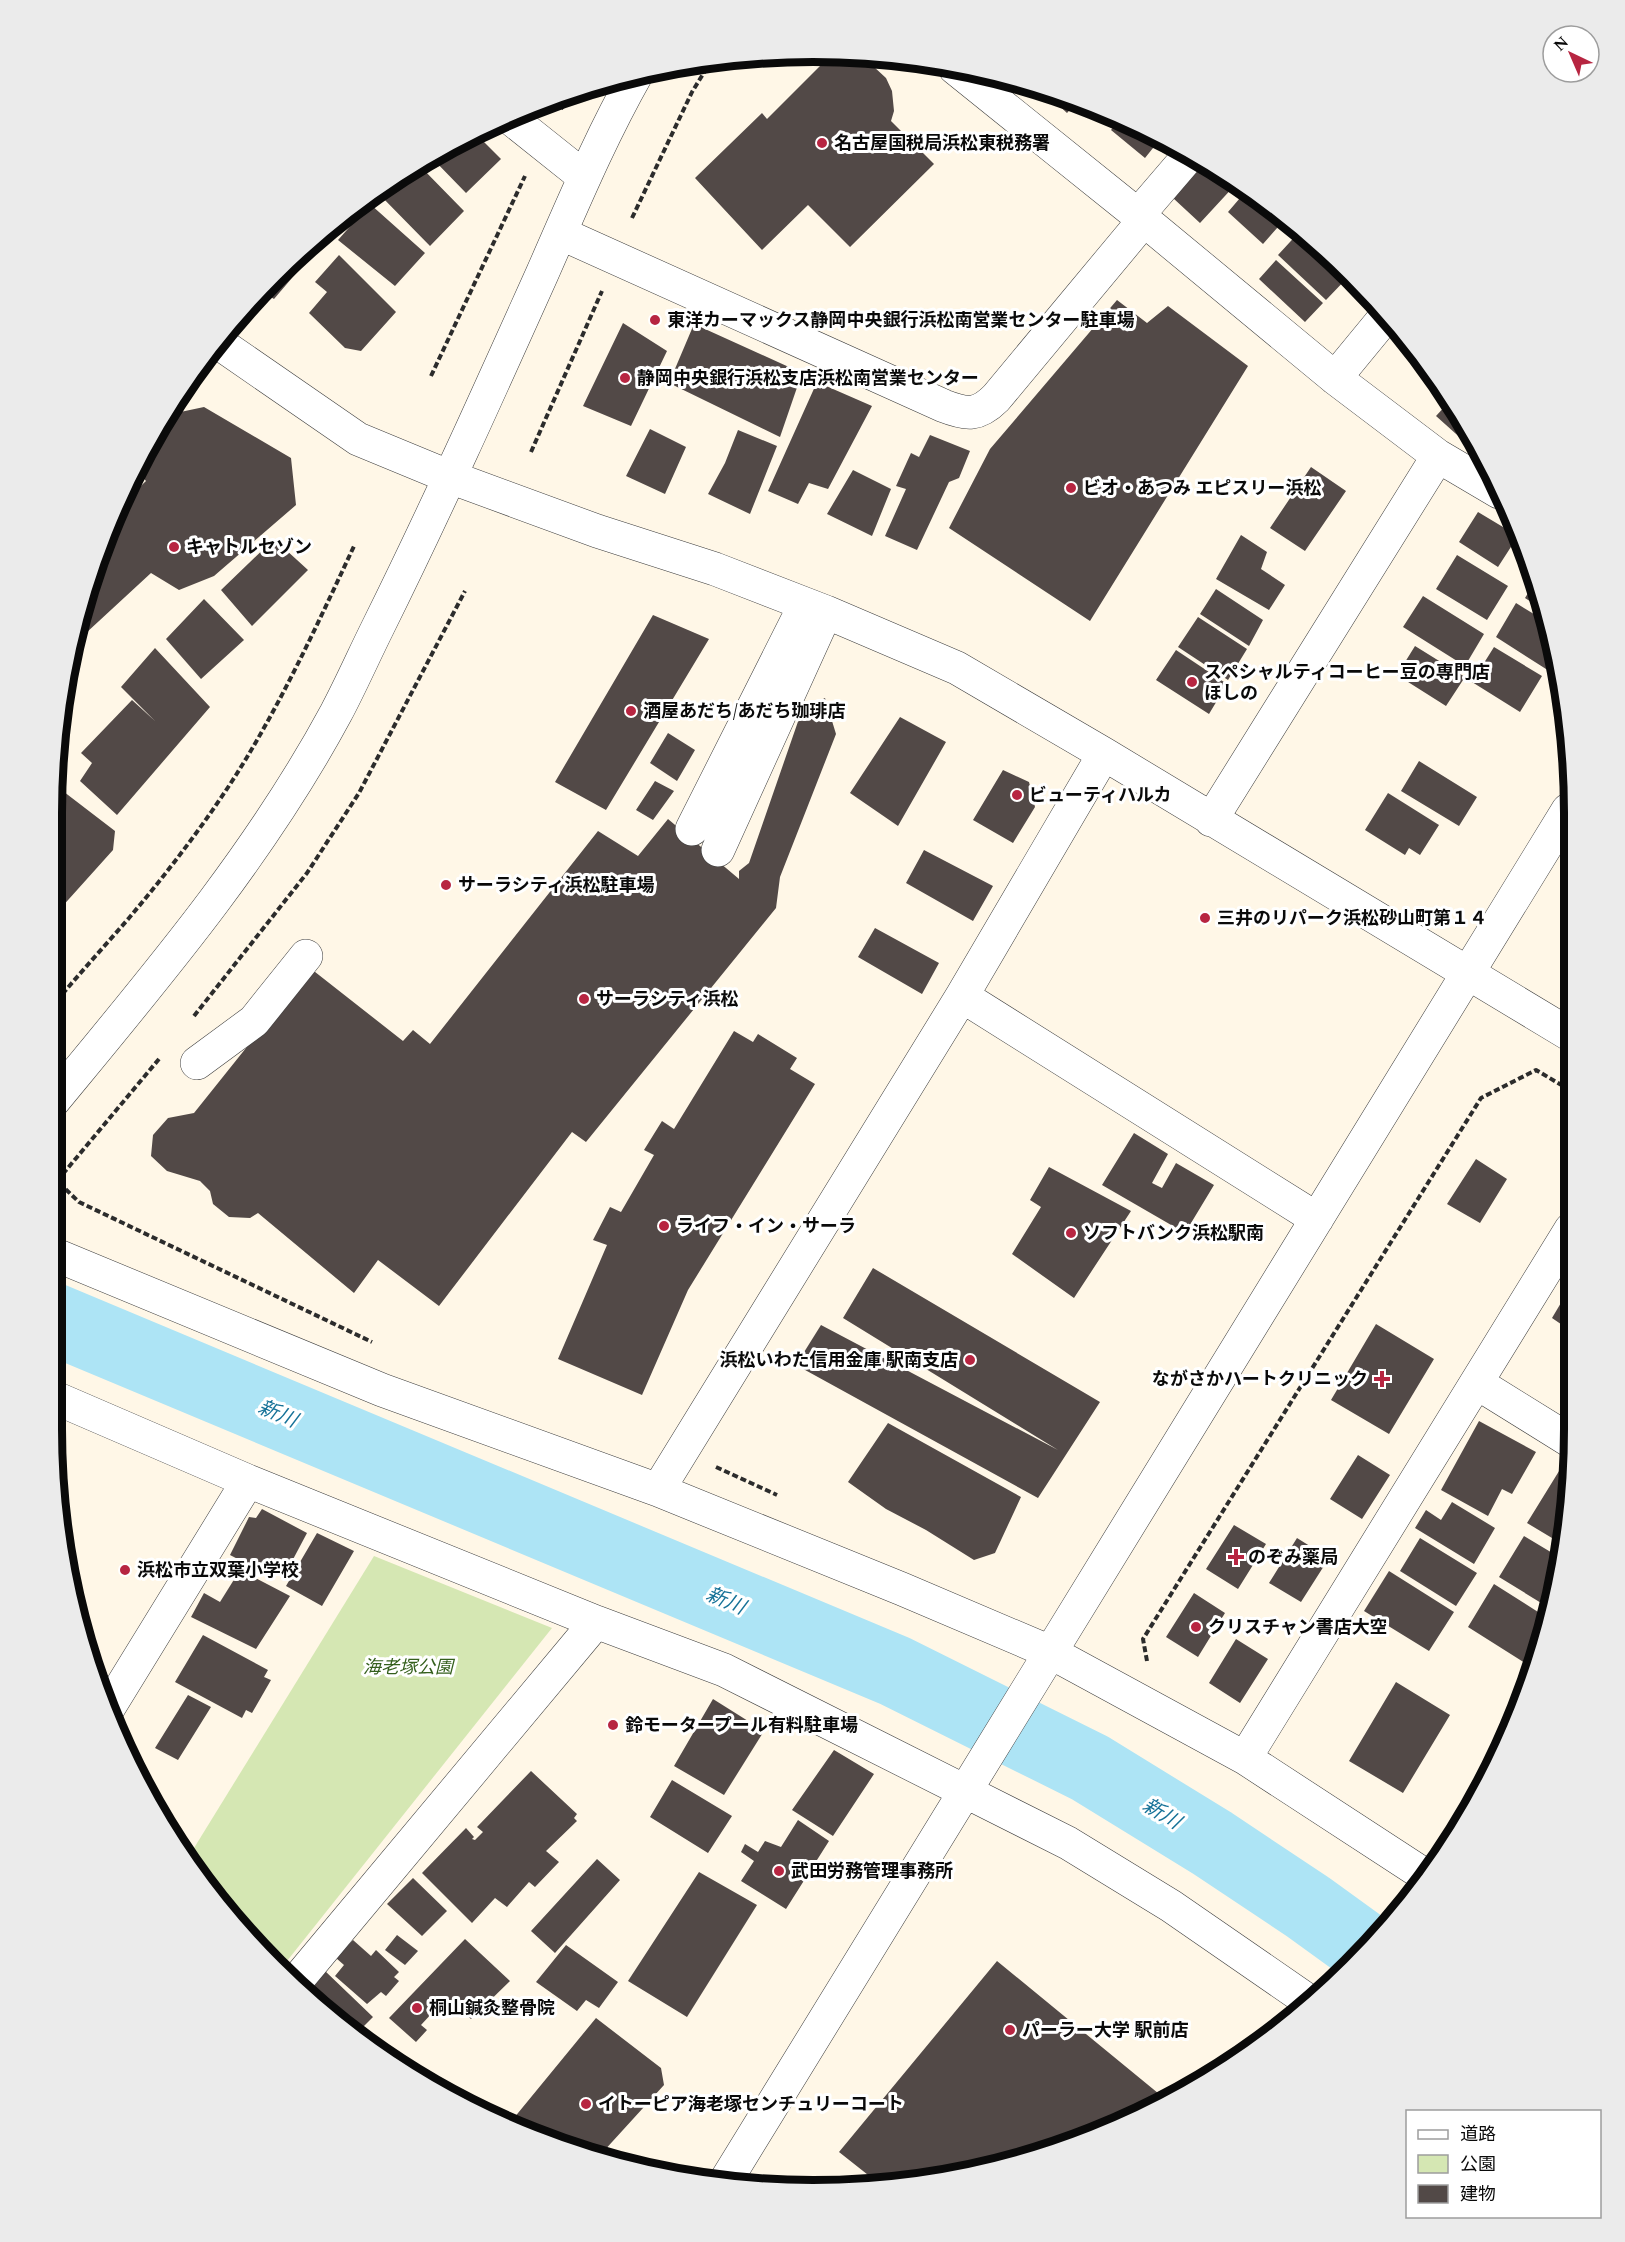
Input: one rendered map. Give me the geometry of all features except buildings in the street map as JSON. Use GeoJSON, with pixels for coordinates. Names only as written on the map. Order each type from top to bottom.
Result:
{"type":"FeatureCollection","features":[{"type":"Feature","properties":{"kind":"street"},"geometry":{"type":"LineString","coordinates":[[967,78],[1335,378],[1438,456],[1489,486]]}},
{"type":"Feature","properties":{"kind":"street"},"geometry":{"type":"LineString","coordinates":[[61,1092],[163,969],[223,890],[280,810],[338,710],[450,477],[584,176],[632,84]]}},
{"type":"Feature","properties":{"kind":"street"},"geometry":{"type":"LineString","coordinates":[[516,123],[584,176]]}},
{"type":"Feature","properties":{"kind":"street"},"geometry":{"type":"LineString","coordinates":[[560,233],[945,406],[960,412],[973,413],[986,408],[996,398],[1186,161]]}},
{"type":"Feature","properties":{"kind":"street"},"geometry":{"type":"LineString","coordinates":[[1335,378],[1381,322]]}},
{"type":"Feature","properties":{"kind":"street"},"geometry":{"type":"LineString","coordinates":[[224,346],[358,439],[450,477],[597,531],[715,569],[957,668],[1469,972],[1564,1031]]}},
{"type":"Feature","properties":{"kind":"street"},"geometry":{"type":"LineString","coordinates":[[1211,820],[1438,456]]}},
{"type":"Feature","properties":{"kind":"street"},"geometry":{"type":"LineString","coordinates":[[692,829],[816,609]]}},
{"type":"Feature","properties":{"kind":"street"},"geometry":{"type":"LineString","coordinates":[[718,850],[816,609]]}},
{"type":"Feature","properties":{"kind":"street"},"geometry":{"type":"LineString","coordinates":[[658,1490],[962,996],[1104,754]]}},
{"type":"Feature","properties":{"kind":"street"},"geometry":{"type":"LineString","coordinates":[[729,2176],[1564,817]]}},
{"type":"Feature","properties":{"kind":"street"},"geometry":{"type":"LineString","coordinates":[[197,1063],[254,1021],[306,956]]}},
{"type":"Feature","properties":{"kind":"street"},"geometry":{"type":"LineString","coordinates":[[962,996],[1317,1219]]}},
{"type":"Feature","properties":{"kind":"street"},"geometry":{"type":"LineString","coordinates":[[1245,1758],[1564,1240]]}},
{"type":"Feature","properties":{"kind":"street"},"geometry":{"type":"LineString","coordinates":[[61,1257],[382,1390],[658,1490],[1050,1652],[1245,1758],[1419,1872]]}},
{"type":"Feature","properties":{"kind":"street"},"geometry":{"type":"LineString","coordinates":[[1477,1383],[1564,1437]]}},
{"type":"Feature","properties":{"kind":"street"},"geometry":{"type":"LineString","coordinates":[[61,1400],[248,1481],[596,1622],[724,1670],[971,1782],[1171,1906],[1304,1998]]}},
{"type":"Feature","properties":{"kind":"street"},"geometry":{"type":"LineString","coordinates":[[113,1701],[248,1481]]}},
{"type":"Feature","properties":{"kind":"street"},"geometry":{"type":"LineString","coordinates":[[299,1978],[596,1622]]}},
{"type":"Feature","properties":{"kind":"path"},"geometry":{"type":"LineString","coordinates":[[632,218],[692,92],[706,69]]}},
{"type":"Feature","properties":{"kind":"path"},"geometry":{"type":"LineString","coordinates":[[431,376],[525,175]]}},
{"type":"Feature","properties":{"kind":"path"},"geometry":{"type":"LineString","coordinates":[[531,452],[604,287]]}},
{"type":"Feature","properties":{"kind":"path"},"geometry":{"type":"LineString","coordinates":[[61,996],[179,856],[235,777],[297,668],[355,544]]}},
{"type":"Feature","properties":{"kind":"path"},"geometry":{"type":"LineString","coordinates":[[1149,1670],[1143,1639],[1482,1098],[1536,1070],[1564,1086]]}},
{"type":"Feature","properties":{"kind":"green space","name":"海老塚公園"},"geometry":{"type":"Polygon","coordinates":[[[374,1556],[552,1628],[284,1964],[248,1925],[192,1852],[374,1556]]]}},
{"type":"Feature","properties":{"kind":"waterway","name":"新川"},"geometry":{"type":"LineString","coordinates":[[61,1322],[895,1671],[1090,1768],[1212,1843],[1359,1944]]}},
{"type":"Feature","properties":{"kind":"place","name":"名古屋国税局浜松東税務署"},"geometry":{"type":"Point","coordinates":[822,143]}},
{"type":"Feature","properties":{"kind":"place","name":"東洋カーマックス静岡中央銀行浜松南営業センター駐車場"},"geometry":{"type":"Point","coordinates":[655,320]}},
{"type":"Feature","properties":{"kind":"place","name":"静岡中央銀行浜松支店浜松南営業センター"},"geometry":{"type":"Point","coordinates":[625,378]}},
{"type":"Feature","properties":{"kind":"place","name":"ビオ・あつみ エピスリー浜松"},"geometry":{"type":"Point","coordinates":[1071,488]}},
{"type":"Feature","properties":{"kind":"place","name":"キャトルセゾン"},"geometry":{"type":"Point","coordinates":[174,547]}},
{"type":"Feature","properties":{"kind":"place","name":"スペシャルティコーヒー豆の専門店 ほしの"},"geometry":{"type":"Point","coordinates":[1192,682]}},
{"type":"Feature","properties":{"kind":"place","name":"酒屋あだち/あだち珈琲店"},"geometry":{"type":"Point","coordinates":[631,711]}},
{"type":"Feature","properties":{"kind":"place","name":"ビューティハルカ"},"geometry":{"type":"Point","coordinates":[1017,795]}},
{"type":"Feature","properties":{"kind":"place","name":"サーラシティ浜松駐車場"},"geometry":{"type":"Point","coordinates":[446,885]}},
{"type":"Feature","properties":{"kind":"place","name":"三井のリパーク浜松砂山町第１４"},"geometry":{"type":"Point","coordinates":[1205,918]}},
{"type":"Feature","properties":{"kind":"place","name":"サーラシティ浜松"},"geometry":{"type":"Point","coordinates":[584,999]}},
{"type":"Feature","properties":{"kind":"place","name":"ライフ・イン・サーラ"},"geometry":{"type":"Point","coordinates":[664,1226]}},
{"type":"Feature","properties":{"kind":"place","name":"ソフトバンク浜松駅南"},"geometry":{"type":"Point","coordinates":[1071,1233]}},
{"type":"Feature","properties":{"kind":"place","name":"浜松いわた信用金庫 駅南支店"},"geometry":{"type":"Point","coordinates":[970,1360]}},
{"type":"Feature","properties":{"kind":"place","name":"ながさかハートクリニック"},"geometry":{"type":"Point","coordinates":[1382,1379]}},
{"type":"Feature","properties":{"kind":"place","name":"のぞみ薬局"},"geometry":{"type":"Point","coordinates":[1236,1557]}},
{"type":"Feature","properties":{"kind":"place","name":"浜松市立双葉小学校"},"geometry":{"type":"Point","coordinates":[125,1570]}},
{"type":"Feature","properties":{"kind":"place","name":"クリスチャン書店大空"},"geometry":{"type":"Point","coordinates":[1196,1627]}},
{"type":"Feature","properties":{"kind":"place","name":"鈴モータープール有料駐車場"},"geometry":{"type":"Point","coordinates":[613,1725]}},
{"type":"Feature","properties":{"kind":"place","name":"武田労務管理事務所"},"geometry":{"type":"Point","coordinates":[779,1871]}},
{"type":"Feature","properties":{"kind":"place","name":"桐山鍼灸整骨院"},"geometry":{"type":"Point","coordinates":[417,2008]}},
{"type":"Feature","properties":{"kind":"place","name":"パーラー大学 駅前店"},"geometry":{"type":"Point","coordinates":[1010,2030]}},
{"type":"Feature","properties":{"kind":"place","name":"イトーピア海老塚センチュリーコート"},"geometry":{"type":"Point","coordinates":[586,2104]}}]}
